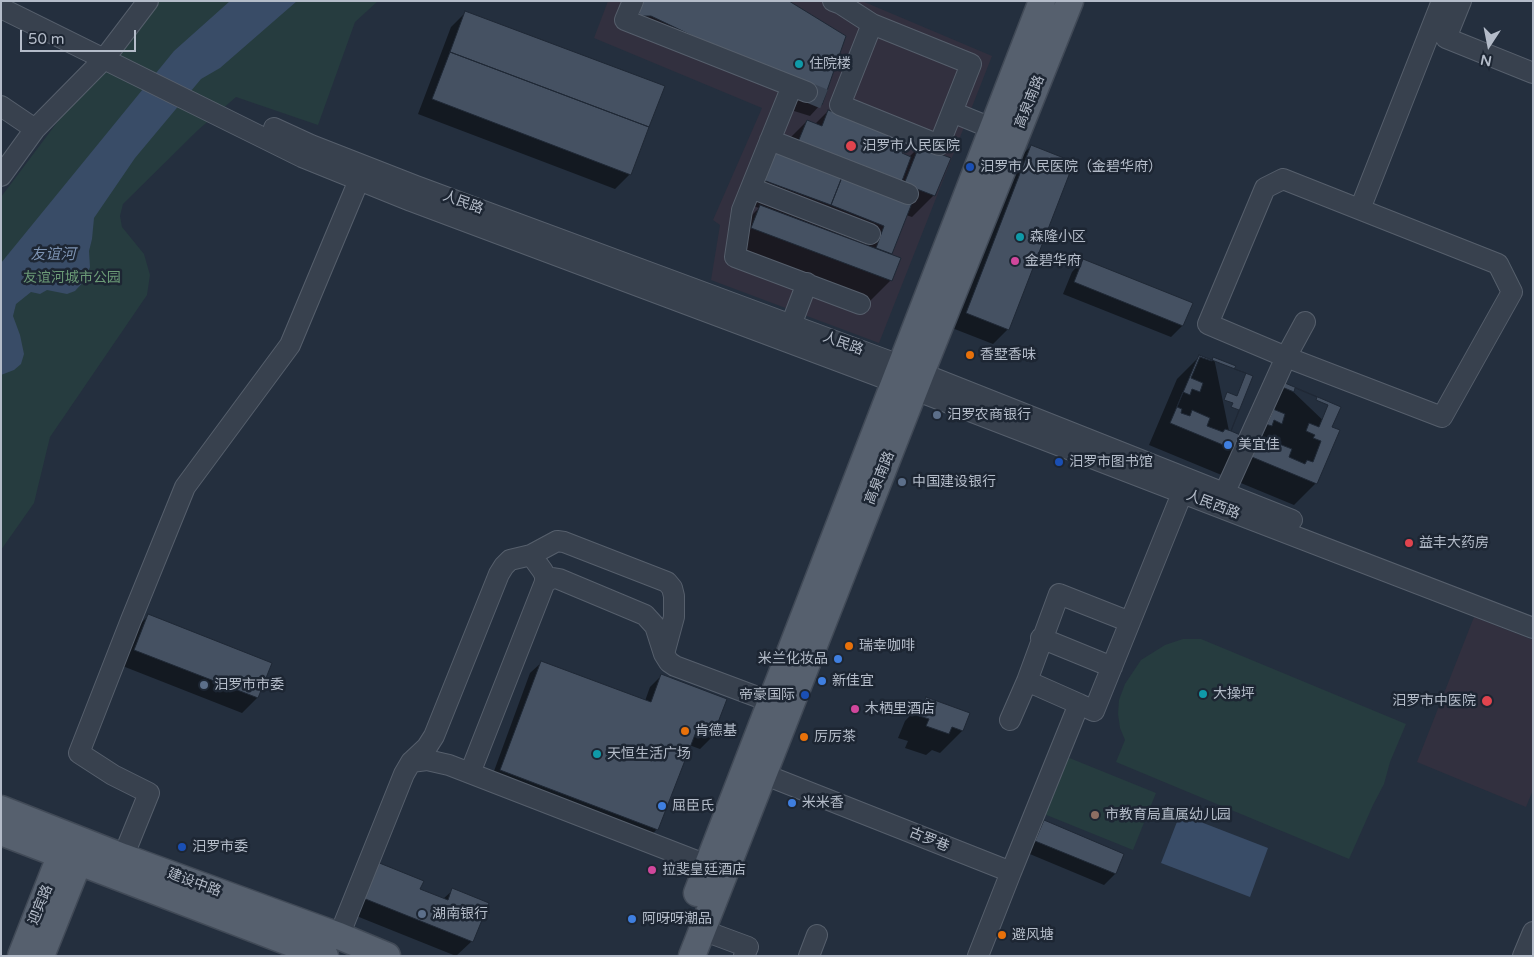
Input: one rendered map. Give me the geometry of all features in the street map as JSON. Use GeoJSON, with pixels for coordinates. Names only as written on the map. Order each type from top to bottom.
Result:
{"type":"FeatureCollection","features":[{"type":"Feature","properties":{"kind":"main road","name":"高泉南路"},"geometry":{"type":"LineString","coordinates":[[1004,133],[1042,1]]}},
{"type":"Feature","properties":{"kind":"main road","name":"高泉南路"},"geometry":{"type":"LineString","coordinates":[[674,956],[770,702],[907,378],[1004,133],[1070,1]]}},
{"type":"Feature","properties":{"kind":"main road","name":"高泉南路"},"geometry":{"type":"LineString","coordinates":[[692,956],[763,774],[907,378]]}},
{"type":"Feature","properties":{"kind":"main road","name":"建设中路"},"geometry":{"type":"LineString","coordinates":[[1,809],[123,857],[332,946]]}},
{"type":"Feature","properties":{"kind":"main road","name":"建设中路"},"geometry":{"type":"LineString","coordinates":[[1,832],[332,946],[387,956]]}},
{"type":"Feature","properties":{"kind":"main road","name":"迎宾路"},"geometry":{"type":"LineString","coordinates":[[21,956],[70,857]]}},
{"type":"Feature","properties":{"kind":"main road","name":"迎宾路"},"geometry":{"type":"LineString","coordinates":[[41,956],[70,857]]}},
{"type":"Feature","properties":{"kind":"street","name":"人民路"},"geometry":{"type":"LineString","coordinates":[[18,1],[116,58]]}},
{"type":"Feature","properties":{"kind":"street"},"geometry":{"type":"LineString","coordinates":[[2,172],[35,129],[116,58],[148,1]]}},
{"type":"Feature","properties":{"kind":"street"},"geometry":{"type":"LineString","coordinates":[[633,1],[624,20],[939,145],[971,64],[872,24],[833,1]]}},
{"type":"Feature","properties":{"kind":"street"},"geometry":{"type":"LineString","coordinates":[[1360,209],[1442,1]]}},
{"type":"Feature","properties":{"kind":"street"},"geometry":{"type":"LineString","coordinates":[[1461,1],[1446,38],[1533,73]]}},
{"type":"Feature","properties":{"kind":"street","name":"人民路"},"geometry":{"type":"LineString","coordinates":[[1,8],[116,58],[212,106],[302,157],[359,180],[907,378]]}},
{"type":"Feature","properties":{"kind":"street"},"geometry":{"type":"LineString","coordinates":[[860,304],[735,257],[742,210],[770,140],[816,95],[872,24]]}},
{"type":"Feature","properties":{"kind":"street"},"geometry":{"type":"LineString","coordinates":[[1,106],[35,129]]}},
{"type":"Feature","properties":{"kind":"street","name":"人民路"},"geometry":{"type":"LineString","coordinates":[[212,106],[346,159],[791,325],[907,378]]}},
{"type":"Feature","properties":{"kind":"street"},"geometry":{"type":"LineString","coordinates":[[952,112],[1004,133]]}},
{"type":"Feature","properties":{"kind":"street"},"geometry":{"type":"LineString","coordinates":[[770,140],[908,194]]}},
{"type":"Feature","properties":{"kind":"street"},"geometry":{"type":"LineString","coordinates":[[1283,179],[1360,209],[1498,264],[1512,292],[1442,417],[1286,357],[1208,324],[1265,188],[1283,179]]}},
{"type":"Feature","properties":{"kind":"street"},"geometry":{"type":"LineString","coordinates":[[123,857],[149,793],[112,775],[79,753],[130,620],[185,487],[290,344],[359,180]]}},
{"type":"Feature","properties":{"kind":"street"},"geometry":{"type":"LineString","coordinates":[[751,188],[870,234]]}},
{"type":"Feature","properties":{"kind":"street"},"geometry":{"type":"LineString","coordinates":[[791,325],[807,283]]}},
{"type":"Feature","properties":{"kind":"street"},"geometry":{"type":"LineString","coordinates":[[1224,494],[1286,357],[1305,322]]}},
{"type":"Feature","properties":{"kind":"street","name":"人民西路"},"geometry":{"type":"LineString","coordinates":[[907,378],[1185,487],[1533,628]]}},
{"type":"Feature","properties":{"kind":"street"},"geometry":{"type":"LineString","coordinates":[[1027,681],[1094,711],[1185,487]]}},
{"type":"Feature","properties":{"kind":"street","name":"人民西路"},"geometry":{"type":"LineString","coordinates":[[1185,487],[1224,494],[1533,616]]}},
{"type":"Feature","properties":{"kind":"street"},"geometry":{"type":"LineString","coordinates":[[470,773],[550,544],[564,542],[667,582],[672,588],[674,596],[674,617],[664,654]]}},
{"type":"Feature","properties":{"kind":"street"},"geometry":{"type":"LineString","coordinates":[[332,946],[404,774],[411,762],[427,748],[434,736],[504,566],[510,560],[542,567],[645,615],[651,619],[655,626],[664,654],[669,662],[675,666],[770,702]]}},
{"type":"Feature","properties":{"kind":"street"},"geometry":{"type":"LineString","coordinates":[[1010,720],[1027,681],[1041,638],[1059,594],[1130,622]]}},
{"type":"Feature","properties":{"kind":"street"},"geometry":{"type":"LineString","coordinates":[[1041,638],[1112,667]]}},
{"type":"Feature","properties":{"kind":"street"},"geometry":{"type":"LineString","coordinates":[[978,956],[1079,704]]}},
{"type":"Feature","properties":{"kind":"street"},"geometry":{"type":"LineString","coordinates":[[434,736],[433,746],[435,752],[441,760],[449,765]]}},
{"type":"Feature","properties":{"kind":"street"},"geometry":{"type":"LineString","coordinates":[[411,762],[427,760],[449,765],[708,865]]}},
{"type":"Feature","properties":{"kind":"street","name":"古罗巷"},"geometry":{"type":"LineString","coordinates":[[763,774],[1011,872]]}},
{"type":"Feature","properties":{"kind":"street"},"geometry":{"type":"LineString","coordinates":[[702,930],[748,948],[744,956]]}},
{"type":"Feature","properties":{"kind":"street"},"geometry":{"type":"LineString","coordinates":[[1524,956],[1533,932]]}},
{"type":"Feature","properties":{"kind":"street"},"geometry":{"type":"LineString","coordinates":[[808,956],[817,935]]}},
{"type":"Feature","properties":{"kind":"shaded area","name":"汨罗市人民医院"},"geometry":{"type":"Polygon","coordinates":[[[608,1],[862,1],[992,56],[879,343],[711,280],[720,225],[713,220],[762,108],[594,38],[608,1]]]}},
{"type":"Feature","properties":{"kind":"shaded area","name":"汨罗市中医院"},"geometry":{"type":"Polygon","coordinates":[[[1474,617],[1533,640],[1533,790],[1526,807],[1417,762],[1474,617]]]}},
{"type":"Feature","properties":{"kind":"green space","name":"友谊河城市公园"},"geometry":{"type":"Polygon","coordinates":[[[153,1],[378,1],[355,22],[318,125],[236,97],[198,130],[123,204],[120,216],[122,227],[144,254],[150,275],[147,295],[50,437],[34,503],[1,550],[1,197],[86,84],[153,1]]]}},
{"type":"Feature","properties":{"kind":"green space"},"geometry":{"type":"Polygon","coordinates":[[[1183,639],[1201,639],[1406,724],[1390,762],[1384,784],[1349,859],[1116,762],[1125,740],[1120,728],[1118,714],[1119,700],[1125,684],[1141,660],[1165,645],[1183,639]]]}},
{"type":"Feature","properties":{"kind":"green space"},"geometry":{"type":"Polygon","coordinates":[[[1067,757],[1156,793],[1133,850],[1044,814],[1067,757]]]}},
{"type":"Feature","properties":{"kind":"water","name":"友谊河"},"geometry":{"type":"Polygon","coordinates":[[[230,1],[297,1],[220,68],[201,79],[135,158],[94,218],[89,251],[90,267],[85,280],[75,291],[67,294],[47,290],[40,294],[31,292],[16,304],[13,316],[24,354],[21,364],[14,370],[1,375],[1,263],[174,51],[230,1]]]}},
{"type":"Feature","properties":{"kind":"water"},"geometry":{"type":"Polygon","coordinates":[[[1180,814],[1268,848],[1250,897],[1161,863],[1180,814]]]}},
{"type":"Feature","properties":{"kind":"building","name":"住院楼"},"geometry":{"type":"Polygon","coordinates":[[[637,1],[789,1],[846,36],[822,105],[805,100],[809,84],[695,37],[651,16],[640,16],[637,1]]]}},
{"type":"Feature","properties":{"kind":"building"},"geometry":{"type":"Polygon","coordinates":[[[465,11],[665,86],[649,127],[450,52],[465,11]]]}},
{"type":"Feature","properties":{"kind":"building"},"geometry":{"type":"Polygon","coordinates":[[[450,52],[649,127],[631,175],[432,99],[450,52]]]}},
{"type":"Feature","properties":{"kind":"building"},"geometry":{"type":"Polygon","coordinates":[[[828,110],[907,140],[902,153],[911,157],[902,181],[798,142],[807,120],[822,126],[828,110]]]}},
{"type":"Feature","properties":{"kind":"building","name":"森隆小区"},"geometry":{"type":"Polygon","coordinates":[[[1031,145],[1074,162],[1009,330],[966,313],[1031,145]]]}},
{"type":"Feature","properties":{"kind":"building"},"geometry":{"type":"Polygon","coordinates":[[[919,146],[951,158],[935,196],[904,184],[919,146]]]}},
{"type":"Feature","properties":{"kind":"building"},"geometry":{"type":"Polygon","coordinates":[[[774,151],[842,177],[831,205],[763,180],[774,151]]]}},
{"type":"Feature","properties":{"kind":"building"},"geometry":{"type":"Polygon","coordinates":[[[842,177],[912,203],[892,254],[876,248],[884,226],[831,205],[842,177]]]}},
{"type":"Feature","properties":{"kind":"building"},"geometry":{"type":"Polygon","coordinates":[[[760,205],[901,258],[892,281],[751,228],[760,205]]]}},
{"type":"Feature","properties":{"kind":"building"},"geometry":{"type":"Polygon","coordinates":[[[1083,259],[1193,303],[1183,326],[1074,282],[1083,259]]]}},
{"type":"Feature","properties":{"kind":"building"},"geometry":{"type":"Polygon","coordinates":[[[1199,355],[1253,376],[1231,431],[1259,443],[1285,383],[1341,407],[1332,427],[1340,430],[1317,484],[1170,423],[1199,355]]]}},
{"type":"Feature","properties":{"kind":"building"},"geometry":{"type":"Polygon","coordinates":[[[1200,357],[1212,361],[1213,357],[1236,366],[1234,369],[1246,373],[1237,396],[1227,392],[1224,400],[1233,403],[1231,407],[1239,410],[1231,431],[1225,429],[1223,432],[1207,426],[1210,418],[1192,410],[1190,416],[1181,413],[1182,409],[1177,407],[1183,392],[1190,395],[1192,389],[1200,392],[1203,383],[1191,378],[1200,357]]]}},
{"type":"Feature","properties":{"kind":"building"},"geometry":{"type":"Polygon","coordinates":[[[1282,387],[1294,392],[1295,388],[1317,397],[1316,400],[1328,405],[1319,427],[1309,423],[1306,431],[1315,435],[1313,438],[1321,441],[1313,462],[1307,460],[1305,464],[1289,457],[1292,449],[1274,442],[1272,448],[1263,444],[1263,441],[1259,439],[1265,424],[1272,426],[1274,420],[1282,424],[1285,414],[1273,409],[1282,387]]]}},
{"type":"Feature","properties":{"kind":"building"},"geometry":{"type":"Polygon","coordinates":[[[148,614],[272,663],[258,698],[134,650],[148,614]]]}},
{"type":"Feature","properties":{"kind":"building","name":"天恒生活广场"},"geometry":{"type":"Polygon","coordinates":[[[541,661],[651,702],[661,674],[727,699],[712,738],[696,732],[658,830],[500,770],[541,661]]]}},
{"type":"Feature","properties":{"kind":"building"},"geometry":{"type":"Polygon","coordinates":[[[926,697],[970,713],[963,731],[952,727],[949,734],[926,726],[929,719],[919,716],[926,697]]]}},
{"type":"Feature","properties":{"kind":"building"},"geometry":{"type":"Polygon","coordinates":[[[1044,820],[1124,854],[1116,874],[1035,841],[1044,820]]]}},
{"type":"Feature","properties":{"kind":"building"},"geometry":{"type":"Polygon","coordinates":[[[372,860],[424,881],[420,889],[448,900],[452,888],[489,903],[473,942],[358,896],[372,860]]]}},
{"type":"Feature","properties":{"kind":"tunnel"},"geometry":{"type":"LineString","coordinates":[[807,92],[824,99]]}},
{"type":"Feature","properties":{"kind":"place","name":"住院楼"},"geometry":{"type":"Point","coordinates":[799,64]}},
{"type":"Feature","properties":{"kind":"place","name":"汨罗市人民医院"},"geometry":{"type":"Point","coordinates":[851,146]}},
{"type":"Feature","properties":{"kind":"place","name":"汨罗市人民医院（金碧华府）"},"geometry":{"type":"Point","coordinates":[970,167]}},
{"type":"Feature","properties":{"kind":"place","name":"森隆小区"},"geometry":{"type":"Point","coordinates":[1020,237]}},
{"type":"Feature","properties":{"kind":"place","name":"金碧华府"},"geometry":{"type":"Point","coordinates":[1015,261]}},
{"type":"Feature","properties":{"kind":"place","name":"香墅香味"},"geometry":{"type":"Point","coordinates":[970,355]}},
{"type":"Feature","properties":{"kind":"place","name":"汨罗农商银行"},"geometry":{"type":"Point","coordinates":[937,415]}},
{"type":"Feature","properties":{"kind":"place","name":"美宜佳"},"geometry":{"type":"Point","coordinates":[1228,445]}},
{"type":"Feature","properties":{"kind":"place","name":"汨罗市图书馆"},"geometry":{"type":"Point","coordinates":[1059,462]}},
{"type":"Feature","properties":{"kind":"place","name":"中国建设银行"},"geometry":{"type":"Point","coordinates":[902,482]}},
{"type":"Feature","properties":{"kind":"place","name":"益丰大药房"},"geometry":{"type":"Point","coordinates":[1409,543]}},
{"type":"Feature","properties":{"kind":"place","name":"瑞幸咖啡"},"geometry":{"type":"Point","coordinates":[849,646]}},
{"type":"Feature","properties":{"kind":"place","name":"米兰化妆品"},"geometry":{"type":"Point","coordinates":[838,659]}},
{"type":"Feature","properties":{"kind":"place","name":"新佳宜"},"geometry":{"type":"Point","coordinates":[822,681]}},
{"type":"Feature","properties":{"kind":"place","name":"汨罗市市委"},"geometry":{"type":"Point","coordinates":[204,685]}},
{"type":"Feature","properties":{"kind":"place","name":"大操坪"},"geometry":{"type":"Point","coordinates":[1203,694]}},
{"type":"Feature","properties":{"kind":"place","name":"帝豪国际"},"geometry":{"type":"Point","coordinates":[805,695]}},
{"type":"Feature","properties":{"kind":"place","name":"汨罗市中医院"},"geometry":{"type":"Point","coordinates":[1487,701]}},
{"type":"Feature","properties":{"kind":"place","name":"木栖里酒店"},"geometry":{"type":"Point","coordinates":[855,709]}},
{"type":"Feature","properties":{"kind":"place","name":"肯德基"},"geometry":{"type":"Point","coordinates":[685,731]}},
{"type":"Feature","properties":{"kind":"place","name":"厉厉茶"},"geometry":{"type":"Point","coordinates":[804,737]}},
{"type":"Feature","properties":{"kind":"place","name":"天恒生活广场"},"geometry":{"type":"Point","coordinates":[597,754]}},
{"type":"Feature","properties":{"kind":"place","name":"米米香"},"geometry":{"type":"Point","coordinates":[792,803]}},
{"type":"Feature","properties":{"kind":"place","name":"屈臣氏"},"geometry":{"type":"Point","coordinates":[662,806]}},
{"type":"Feature","properties":{"kind":"place","name":"市教育局直属幼儿园"},"geometry":{"type":"Point","coordinates":[1095,815]}},
{"type":"Feature","properties":{"kind":"place","name":"汨罗市委"},"geometry":{"type":"Point","coordinates":[182,847]}},
{"type":"Feature","properties":{"kind":"place","name":"拉斐皇廷酒店"},"geometry":{"type":"Point","coordinates":[652,870]}},
{"type":"Feature","properties":{"kind":"place","name":"湖南银行"},"geometry":{"type":"Point","coordinates":[422,914]}},
{"type":"Feature","properties":{"kind":"place","name":"阿呀呀潮品"},"geometry":{"type":"Point","coordinates":[632,919]}},
{"type":"Feature","properties":{"kind":"place","name":"避风塘"},"geometry":{"type":"Point","coordinates":[1002,935]}}]}
